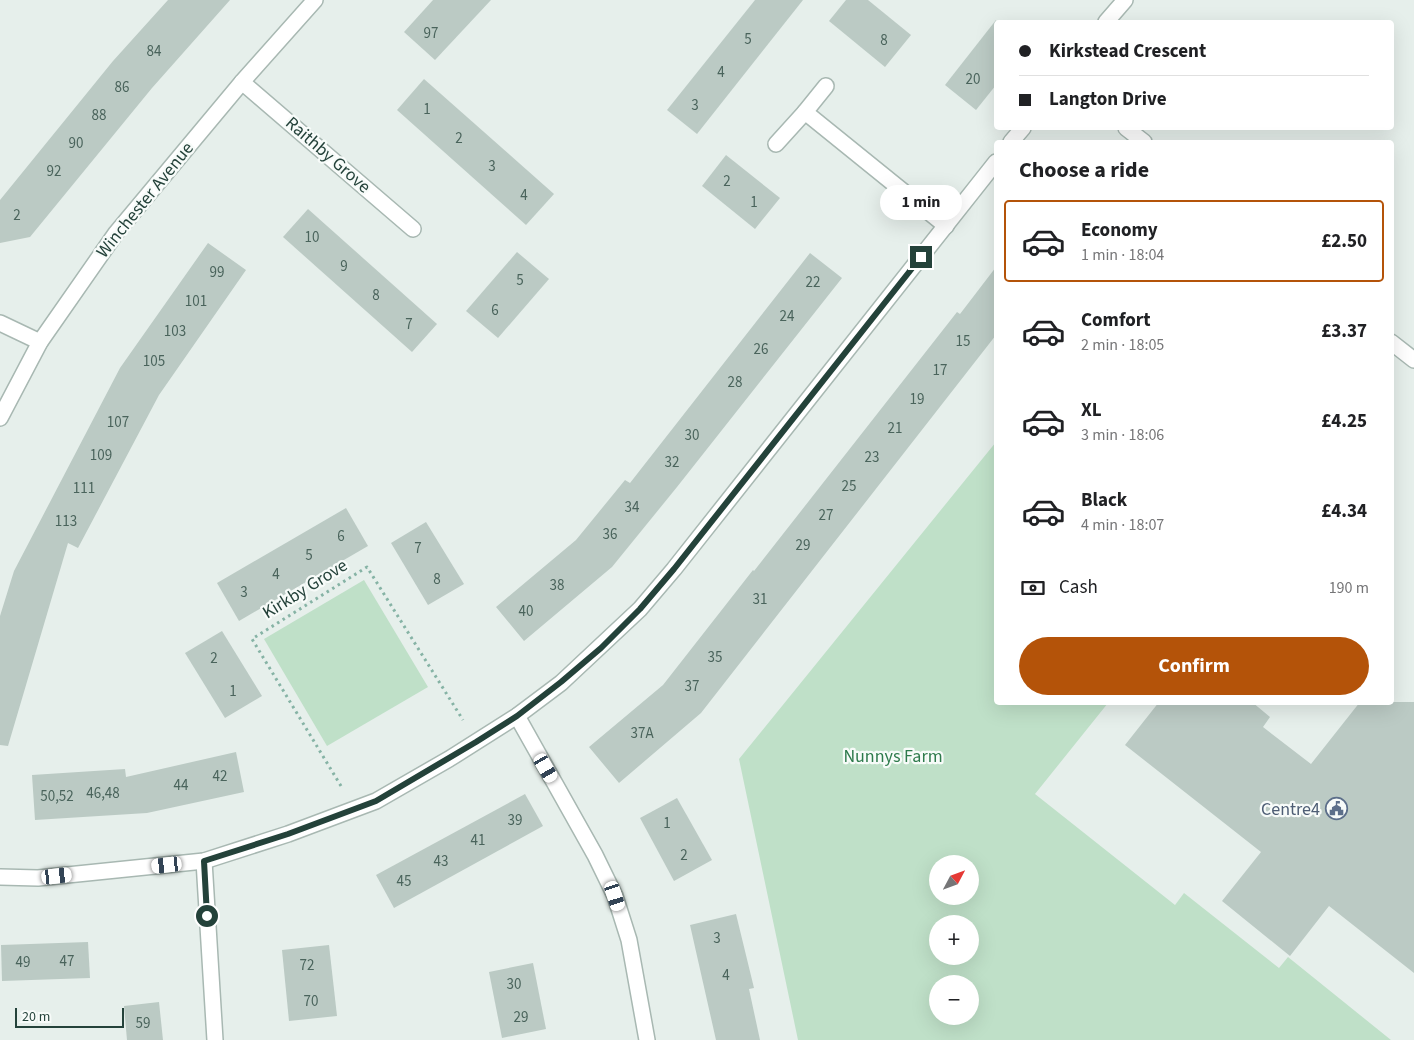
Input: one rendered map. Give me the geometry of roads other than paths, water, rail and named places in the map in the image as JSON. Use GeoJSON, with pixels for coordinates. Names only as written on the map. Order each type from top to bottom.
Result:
{"type":"FeatureCollection","features":[{"type":"Feature","properties":{"kind":"street","name":"Winchester Avenue"},"geometry":{"type":"LineString","coordinates":[[0,418],[40,342],[116,233],[242,82],[315,0]]}},
{"type":"Feature","properties":{"kind":"street"},"geometry":{"type":"LineString","coordinates":[[1108,20],[1124,0]]}},
{"type":"Feature","properties":{"kind":"street","name":"Raithby Grove"},"geometry":{"type":"LineString","coordinates":[[242,82],[413,229]]}},
{"type":"Feature","properties":{"kind":"street"},"geometry":{"type":"LineString","coordinates":[[776,144],[826,86]]}},
{"type":"Feature","properties":{"kind":"street"},"geometry":{"type":"LineString","coordinates":[[805,112],[946,226]]}},
{"type":"Feature","properties":{"kind":"street"},"geometry":{"type":"LineString","coordinates":[[1013,140],[1021,130]]}},
{"type":"Feature","properties":{"kind":"street"},"geometry":{"type":"LineString","coordinates":[[1129,130],[1141,140]]}},
{"type":"Feature","properties":{"kind":"street"},"geometry":{"type":"LineString","coordinates":[[0,877],[38,878],[204,861],[355,810],[376,801],[517,716],[568,677],[640,609],[674,569],[994,165]]}},
{"type":"Feature","properties":{"kind":"street"},"geometry":{"type":"LineString","coordinates":[[0,323],[40,342]]}},
{"type":"Feature","properties":{"kind":"street"},"geometry":{"type":"LineString","coordinates":[[1394,344],[1414,360]]}},
{"type":"Feature","properties":{"kind":"street"},"geometry":{"type":"LineString","coordinates":[[517,716],[595,855],[615,896],[629,940],[647,1040]]}},
{"type":"Feature","properties":{"kind":"street"},"geometry":{"type":"LineString","coordinates":[[204,861],[215,1040]]}},
{"type":"Feature","properties":{"kind":"place","name":"Centre4"},"geometry":{"type":"Point","coordinates":[1336,809]}},
{"type":"Feature","properties":{"kind":"park label","name":"Nunnys Farm"},"geometry":{"type":"Point","coordinates":[893,756]}}]}
